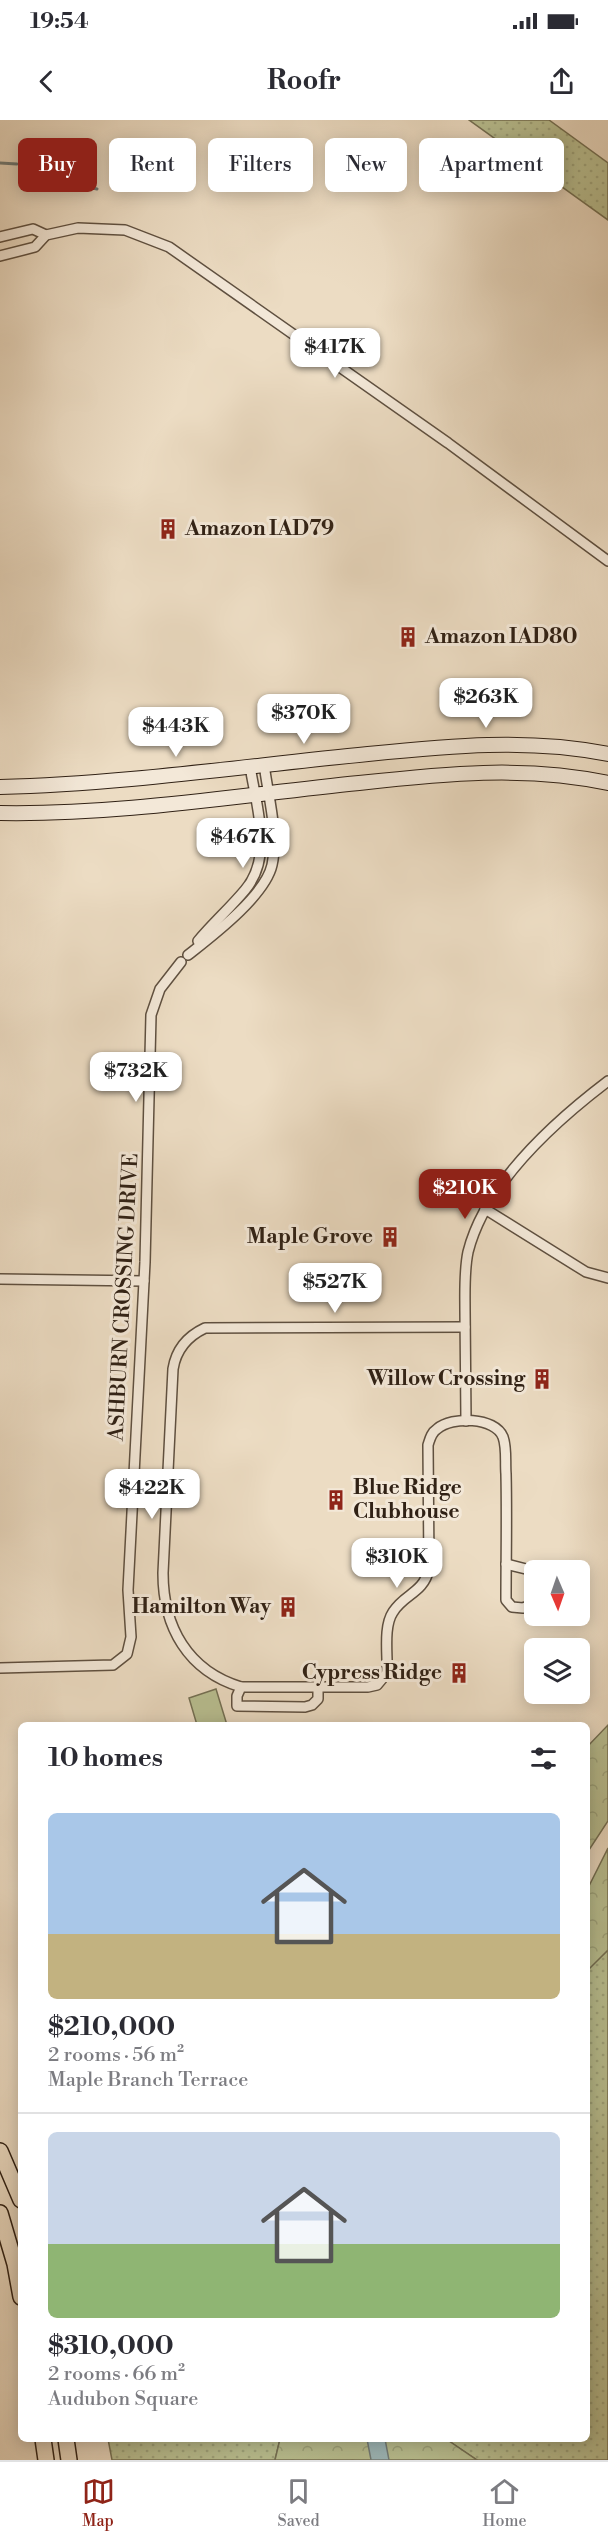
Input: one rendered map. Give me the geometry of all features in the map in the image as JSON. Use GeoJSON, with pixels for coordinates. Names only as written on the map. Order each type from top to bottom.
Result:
{"type":"FeatureCollection","features":[{"type":"Feature","properties":{"kind":"main road"},"geometry":{"type":"LineString","coordinates":[[0,787],[70,785],[257,765],[506,743],[559,746],[608,754]]}},
{"type":"Feature","properties":{"kind":"main road"},"geometry":{"type":"LineString","coordinates":[[0,813],[103,810],[416,777],[508,771],[568,776],[608,783]]}},
{"type":"Feature","properties":{"kind":"main road"},"geometry":{"type":"LineString","coordinates":[[0,2151],[18,2193]]}},
{"type":"Feature","properties":{"kind":"main road"},"geometry":{"type":"LineString","coordinates":[[0,2213],[18,2281]]}},
{"type":"Feature","properties":{"kind":"main road"},"geometry":{"type":"LineString","coordinates":[[43,2442],[46,2460]]}},
{"type":"Feature","properties":{"kind":"main road"},"geometry":{"type":"LineString","coordinates":[[66,2442],[69,2460]]}},
{"type":"Feature","properties":{"kind":"street"},"geometry":{"type":"LineString","coordinates":[[0,256],[35,247],[46,235],[78,228],[125,230],[170,247],[448,443],[608,561]]}},
{"type":"Feature","properties":{"kind":"street"},"geometry":{"type":"LineString","coordinates":[[0,237],[33,229],[46,235]]}},
{"type":"Feature","properties":{"kind":"street"},"geometry":{"type":"LineString","coordinates":[[257,765],[274,849],[269,874],[259,889],[224,926],[188,955],[213,923],[246,890],[257,871],[262,850],[261,793],[257,765]]}},
{"type":"Feature","properties":{"kind":"street","name":"ASHBURN CROSSING DRIVE"},"geometry":{"type":"LineString","coordinates":[[0,1668],[113,1665],[127,1654],[132,1637],[128,1590],[144,1281],[151,1015],[160,989],[181,962]]}},
{"type":"Feature","properties":{"kind":"street"},"geometry":{"type":"LineString","coordinates":[[466,1421],[466,1268],[468,1252],[485,1209],[526,1155],[608,1081]]}},
{"type":"Feature","properties":{"kind":"street"},"geometry":{"type":"LineString","coordinates":[[485,1209],[585,1272],[608,1278]]}},
{"type":"Feature","properties":{"kind":"street"},"geometry":{"type":"LineString","coordinates":[[0,1279],[144,1281]]}},
{"type":"Feature","properties":{"kind":"street"},"geometry":{"type":"LineString","coordinates":[[465,1327],[205,1328],[196,1332],[175,1359],[163,1580],[166,1601],[175,1633],[187,1653],[213,1677],[241,1688],[368,1687],[377,1684],[387,1673],[388,1624],[392,1613],[426,1582],[429,1569],[428,1445],[432,1433],[445,1424],[466,1421],[496,1426],[505,1445],[506,1600],[512,1607],[524,1607]]}},
{"type":"Feature","properties":{"kind":"street"},"geometry":{"type":"LineString","coordinates":[[506,1564],[524,1568]]}},
{"type":"Feature","properties":{"kind":"street"},"geometry":{"type":"LineString","coordinates":[[241,1688],[237,1696],[237,1706],[294,1707],[312,1705],[318,1699],[318,1688]]}},
{"type":"Feature","properties":{"kind":"green space"},"geometry":{"type":"Polygon","coordinates":[[[469,120],[549,120],[608,163],[608,220],[564,188],[564,138],[494,138],[469,120]]]}},
{"type":"Feature","properties":{"kind":"green space"},"geometry":{"type":"Polygon","coordinates":[[[216,1689],[226,1722],[196,1722],[189,1698],[216,1689]]]}},
{"type":"Feature","properties":{"kind":"green space"},"geometry":{"type":"Polygon","coordinates":[[[608,1725],[608,1821],[590,1848],[590,1744],[608,1725]]]}},
{"type":"Feature","properties":{"kind":"green space"},"geometry":{"type":"Polygon","coordinates":[[[608,1848],[608,1950],[590,1968],[590,1884],[608,1848]]]}},
{"type":"Feature","properties":{"kind":"green space"},"geometry":{"type":"Polygon","coordinates":[[[608,1950],[608,2460],[477,2460],[450,2442],[590,2442],[590,1967],[608,1950]]]}},
{"type":"Feature","properties":{"kind":"green space"},"geometry":{"type":"Polygon","coordinates":[[[109,2442],[279,2442],[275,2460],[112,2460],[109,2442]]]}},
{"type":"Feature","properties":{"kind":"green space"},"geometry":{"type":"Polygon","coordinates":[[[279,2442],[450,2442],[477,2460],[275,2460],[279,2442]]]}},
{"type":"Feature","properties":{"kind":"water"},"geometry":{"type":"Polygon","coordinates":[[[368,2442],[386,2442],[389,2460],[371,2460],[368,2442]]]}},
{"type":"Feature","properties":{"kind":"waterway"},"geometry":{"type":"LineString","coordinates":[[0,163],[17,164]]}},
{"type":"Feature","properties":{"kind":"place","name":"Amazon IAD79"},"geometry":{"type":"Point","coordinates":[168,529]}},
{"type":"Feature","properties":{"kind":"place","name":"Amazon IAD80"},"geometry":{"type":"Point","coordinates":[408,637]}},
{"type":"Feature","properties":{"kind":"place","name":"Maple Grove"},"geometry":{"type":"Point","coordinates":[390,1237]}},
{"type":"Feature","properties":{"kind":"place","name":"Willow Crossing"},"geometry":{"type":"Point","coordinates":[542,1379]}},
{"type":"Feature","properties":{"kind":"place","name":"Blue Ridge Clubhouse"},"geometry":{"type":"Point","coordinates":[336,1500]}},
{"type":"Feature","properties":{"kind":"place","name":"Hamilton Way"},"geometry":{"type":"Point","coordinates":[288,1607]}},
{"type":"Feature","properties":{"kind":"place","name":"Cypress Ridge"},"geometry":{"type":"Point","coordinates":[459,1673]}}]}
